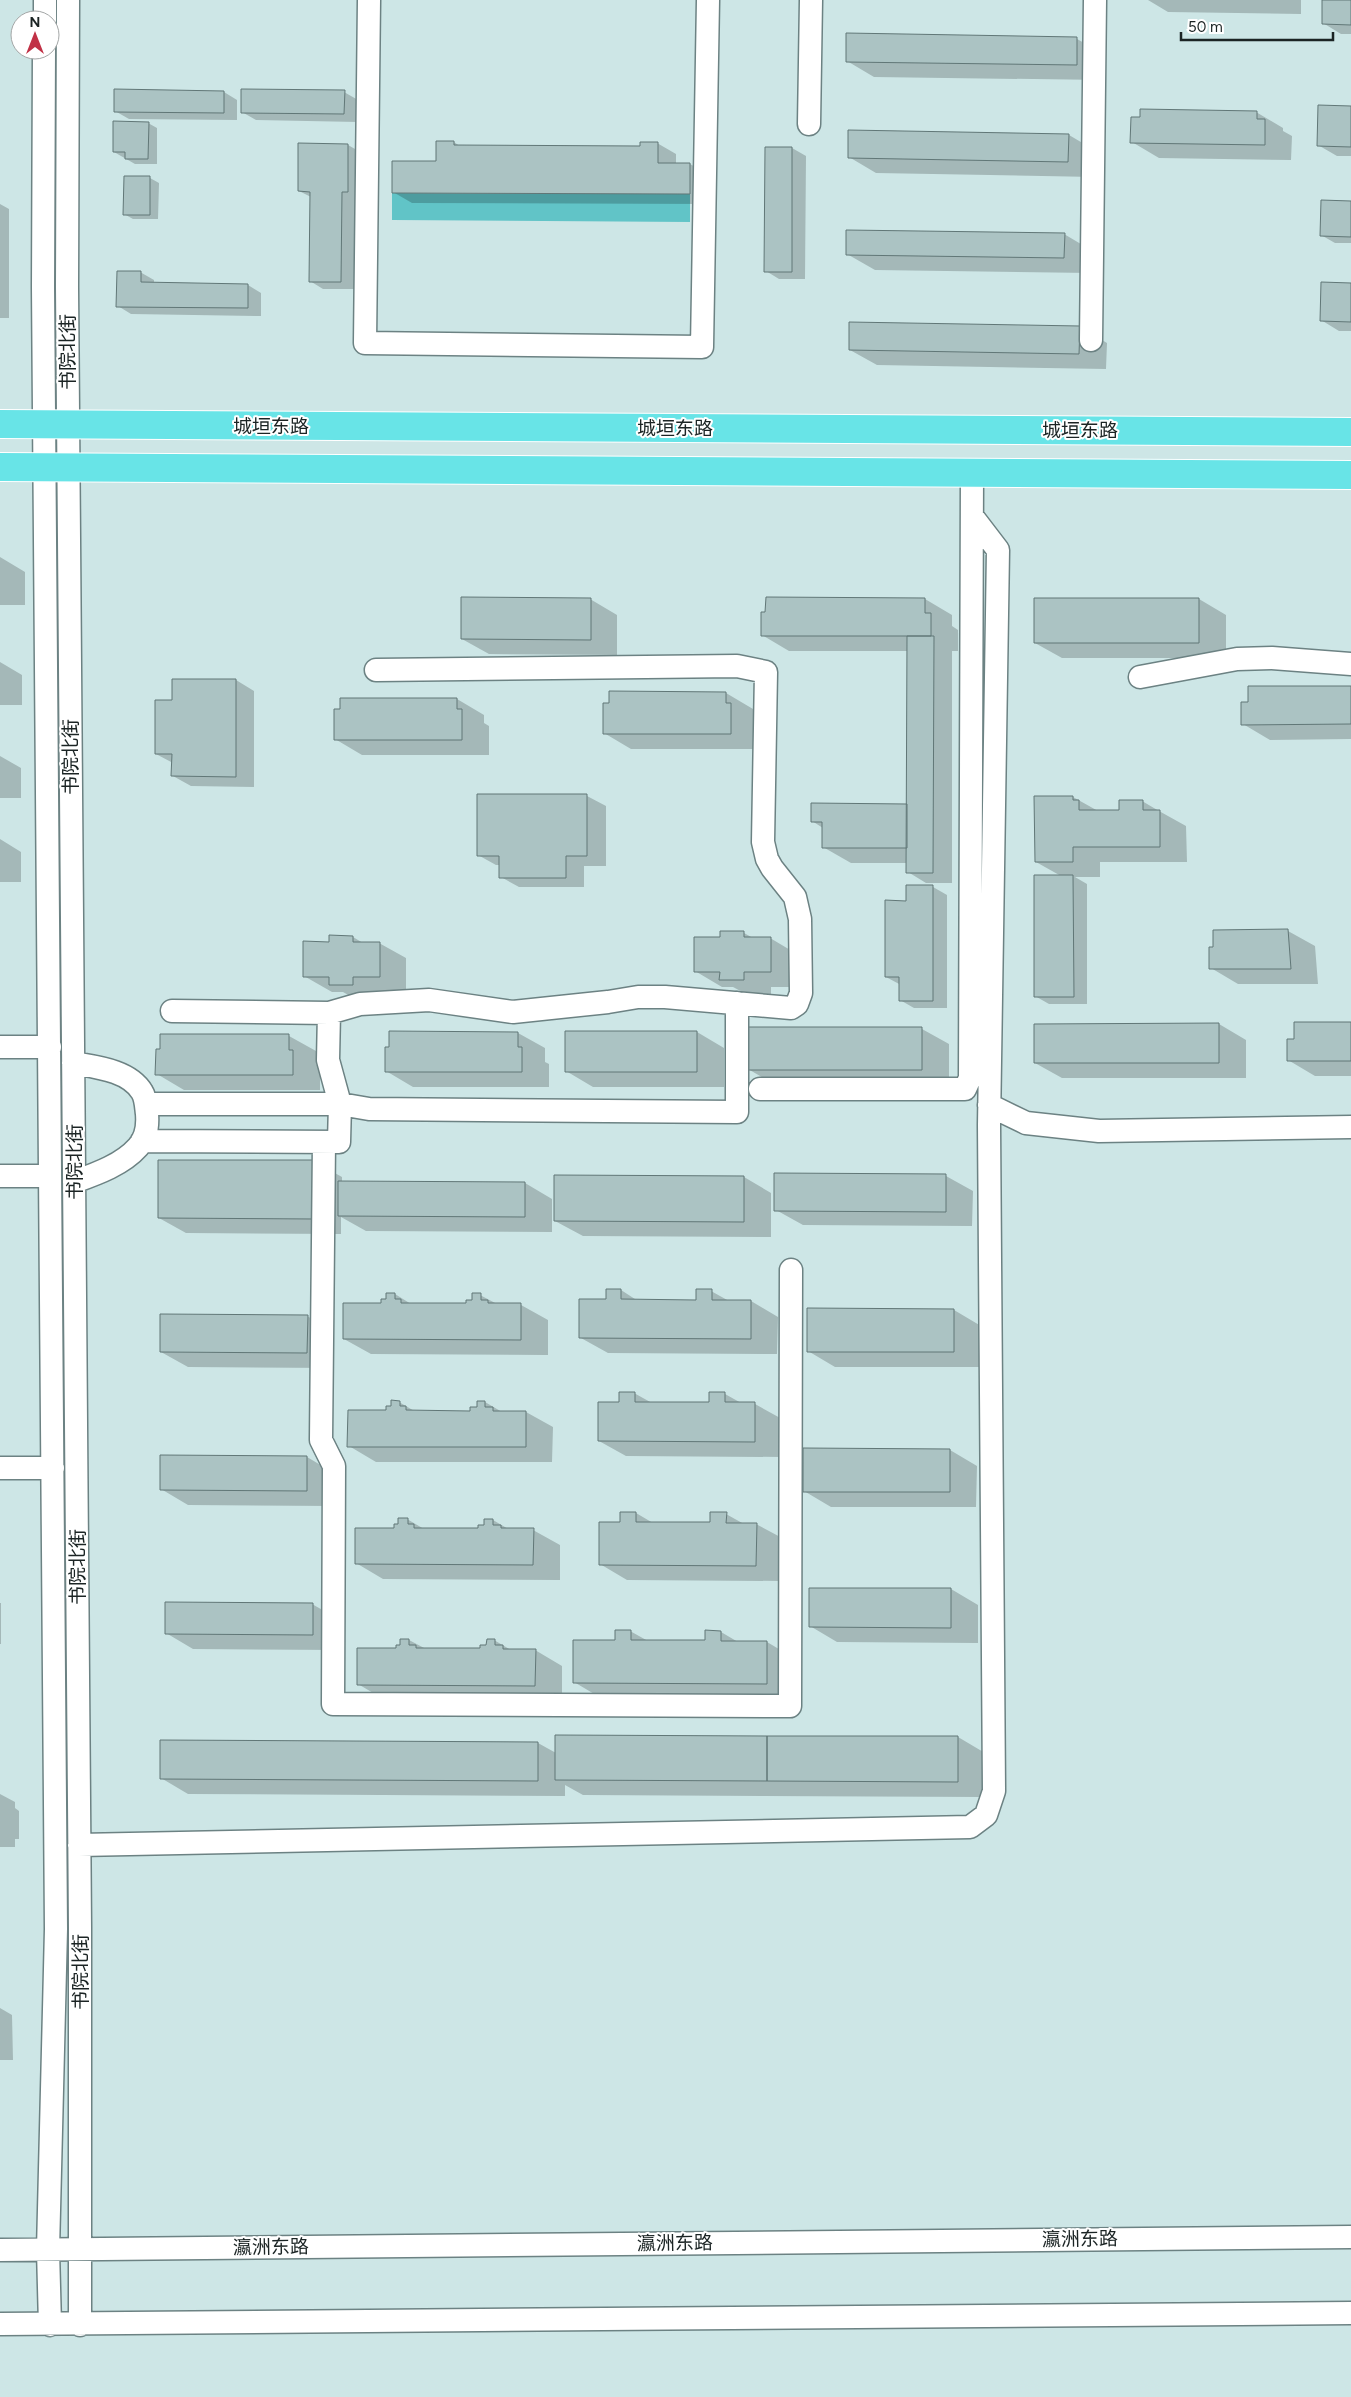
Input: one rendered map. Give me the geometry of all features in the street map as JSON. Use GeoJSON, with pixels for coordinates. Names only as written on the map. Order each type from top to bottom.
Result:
{"type":"FeatureCollection","features":[{"type":"Feature","properties":{"kind":"main road","name":"城垣东路"},"geometry":{"type":"LineString","coordinates":[[0,424],[1351,432]]}},
{"type":"Feature","properties":{"kind":"main road"},"geometry":{"type":"LineString","coordinates":[[0,467],[1351,475]]}},
{"type":"Feature","properties":{"kind":"street","name":"书院北街"},"geometry":{"type":"LineString","coordinates":[[50,2325],[48,2250],[56,1929],[50,1047],[56,424],[68,0]]}},
{"type":"Feature","properties":{"kind":"street"},"geometry":{"type":"LineString","coordinates":[[368,0],[365,343],[702,347],[708,0]]}},
{"type":"Feature","properties":{"kind":"street"},"geometry":{"type":"LineString","coordinates":[[809,124],[811,0]]}},
{"type":"Feature","properties":{"kind":"street"},"geometry":{"type":"LineString","coordinates":[[1091,340],[1095,0]]}},
{"type":"Feature","properties":{"kind":"street","name":"书院北街"},"geometry":{"type":"LineString","coordinates":[[44,60],[56,424]]}},
{"type":"Feature","properties":{"kind":"street","name":"书院北街"},"geometry":{"type":"LineString","coordinates":[[56,468],[73,1063],[79,1845],[80,2325]]}},
{"type":"Feature","properties":{"kind":"street"},"geometry":{"type":"LineString","coordinates":[[760,1089],[965,1089],[970,1078],[972,473]]}},
{"type":"Feature","properties":{"kind":"street"},"geometry":{"type":"LineString","coordinates":[[79,1845],[970,1828],[986,1815],[994,1791],[989,1105],[998,550],[972,516]]}},
{"type":"Feature","properties":{"kind":"street"},"geometry":{"type":"LineString","coordinates":[[1140,676],[1238,659],[1272,658],[1351,664]]}},
{"type":"Feature","properties":{"kind":"street"},"geometry":{"type":"LineString","coordinates":[[172,1011],[329,1013],[360,1004],[429,1000],[513,1012],[638,997],[791,1008],[798,1004],[802,993],[800,918],[795,896],[772,868],[767,859],[763,842],[766,672],[737,666],[376,670]]}},
{"type":"Feature","properties":{"kind":"street"},"geometry":{"type":"LineString","coordinates":[[146,1104],[340,1104],[369,1109],[737,1112],[737,1003]]}},
{"type":"Feature","properties":{"kind":"street"},"geometry":{"type":"LineString","coordinates":[[142,1141],[339,1142],[340,1104],[328,1060],[329,1013]]}},
{"type":"Feature","properties":{"kind":"street"},"geometry":{"type":"LineString","coordinates":[[0,1047],[50,1047]]}},
{"type":"Feature","properties":{"kind":"street"},"geometry":{"type":"LineString","coordinates":[[73,1063],[109,1069],[130,1080],[142,1091],[146,1104],[147,1121],[142,1141],[137,1148],[105,1170],[74,1182]]}},
{"type":"Feature","properties":{"kind":"street"},"geometry":{"type":"LineString","coordinates":[[989,1105],[1026,1123],[1098,1131],[1351,1127]]}},
{"type":"Feature","properties":{"kind":"street"},"geometry":{"type":"LineString","coordinates":[[324,1142],[321,1440],[334,1466],[333,1704],[790,1706],[791,1270]]}},
{"type":"Feature","properties":{"kind":"street"},"geometry":{"type":"LineString","coordinates":[[0,1176],[50,1176]]}},
{"type":"Feature","properties":{"kind":"street"},"geometry":{"type":"LineString","coordinates":[[0,1468],[53,1468]]}},
{"type":"Feature","properties":{"kind":"street","name":"瀛洲东路"},"geometry":{"type":"LineString","coordinates":[[0,2250],[1351,2236]]}},
{"type":"Feature","properties":{"kind":"street"},"geometry":{"type":"LineString","coordinates":[[0,2324],[80,2325],[1351,2313]]}},
{"type":"Feature","properties":{"kind":"shaded area"},"geometry":{"type":"Polygon","coordinates":[[[392,193],[690,194],[690,222],[392,220],[392,193]]]}},
{"type":"Feature","properties":{"kind":"building"},"geometry":{"type":"Polygon","coordinates":[[[1322,0],[1351,0],[1351,25],[1322,24],[1322,0]]]}},
{"type":"Feature","properties":{"kind":"building"},"geometry":{"type":"Polygon","coordinates":[[[846,33],[1077,37],[1077,65],[846,62],[846,33]]]}},
{"type":"Feature","properties":{"kind":"building"},"geometry":{"type":"Polygon","coordinates":[[[114,89],[224,91],[224,113],[114,112],[114,89]]]}},
{"type":"Feature","properties":{"kind":"building"},"geometry":{"type":"Polygon","coordinates":[[[241,89],[345,90],[344,114],[241,113],[241,89]]]}},
{"type":"Feature","properties":{"kind":"building"},"geometry":{"type":"Polygon","coordinates":[[[1318,105],[1351,106],[1351,147],[1317,146],[1318,105]]]}},
{"type":"Feature","properties":{"kind":"building"},"geometry":{"type":"Polygon","coordinates":[[[1140,109],[1257,111],[1257,119],[1265,119],[1265,145],[1130,143],[1131,117],[1140,117],[1140,109]]]}},
{"type":"Feature","properties":{"kind":"building"},"geometry":{"type":"Polygon","coordinates":[[[113,121],[149,122],[148,159],[125,159],[125,152],[113,152],[113,121]]]}},
{"type":"Feature","properties":{"kind":"building"},"geometry":{"type":"Polygon","coordinates":[[[848,130],[1069,134],[1068,162],[848,158],[848,130]]]}},
{"type":"Feature","properties":{"kind":"building"},"geometry":{"type":"Polygon","coordinates":[[[436,141],[454,141],[454,145],[640,146],[640,142],[658,142],[658,163],[690,163],[690,194],[392,193],[392,161],[436,161],[436,141]]]}},
{"type":"Feature","properties":{"kind":"building"},"geometry":{"type":"Polygon","coordinates":[[[298,143],[348,144],[348,192],[342,192],[341,282],[309,282],[310,192],[298,191],[298,143]]]}},
{"type":"Feature","properties":{"kind":"building"},"geometry":{"type":"Polygon","coordinates":[[[765,147],[792,147],[792,272],[764,272],[765,147]]]}},
{"type":"Feature","properties":{"kind":"building"},"geometry":{"type":"Polygon","coordinates":[[[124,176],[150,176],[150,215],[123,215],[124,176]]]}},
{"type":"Feature","properties":{"kind":"building"},"geometry":{"type":"Polygon","coordinates":[[[1321,200],[1351,201],[1351,237],[1320,236],[1321,200]]]}},
{"type":"Feature","properties":{"kind":"building"},"geometry":{"type":"Polygon","coordinates":[[[846,230],[1065,233],[1064,258],[846,255],[846,230]]]}},
{"type":"Feature","properties":{"kind":"building"},"geometry":{"type":"Polygon","coordinates":[[[117,271],[141,271],[141,282],[248,284],[248,308],[116,307],[117,271]]]}},
{"type":"Feature","properties":{"kind":"building"},"geometry":{"type":"Polygon","coordinates":[[[1321,282],[1351,283],[1351,322],[1320,321],[1321,282]]]}},
{"type":"Feature","properties":{"kind":"building"},"geometry":{"type":"Polygon","coordinates":[[[849,322],[1080,326],[1079,354],[849,350],[849,322]]]}},
{"type":"Feature","properties":{"kind":"building"},"geometry":{"type":"Polygon","coordinates":[[[461,597],[591,598],[591,640],[461,639],[461,597]]]}},
{"type":"Feature","properties":{"kind":"building"},"geometry":{"type":"Polygon","coordinates":[[[766,597],[925,598],[925,613],[931,613],[931,636],[761,636],[761,612],[765,612],[766,597]]]}},
{"type":"Feature","properties":{"kind":"building"},"geometry":{"type":"Polygon","coordinates":[[[1034,598],[1199,598],[1199,643],[1034,643],[1034,598]]]}},
{"type":"Feature","properties":{"kind":"building"},"geometry":{"type":"Polygon","coordinates":[[[907,636],[934,636],[933,873],[906,873],[907,636]]]}},
{"type":"Feature","properties":{"kind":"building"},"geometry":{"type":"Polygon","coordinates":[[[172,679],[236,679],[236,777],[171,776],[172,754],[155,754],[155,700],[172,700],[172,679]]]}},
{"type":"Feature","properties":{"kind":"building"},"geometry":{"type":"Polygon","coordinates":[[[1248,686],[1351,686],[1351,724],[1241,725],[1241,702],[1248,702],[1248,686]]]}},
{"type":"Feature","properties":{"kind":"building"},"geometry":{"type":"Polygon","coordinates":[[[609,691],[726,692],[726,703],[731,703],[731,734],[603,734],[603,703],[609,703],[609,691]]]}},
{"type":"Feature","properties":{"kind":"building"},"geometry":{"type":"Polygon","coordinates":[[[340,698],[457,698],[457,709],[462,709],[462,740],[334,740],[334,709],[340,709],[340,698]]]}},
{"type":"Feature","properties":{"kind":"building"},"geometry":{"type":"Polygon","coordinates":[[[477,794],[587,794],[587,856],[566,856],[566,878],[499,878],[499,856],[477,856],[477,794]]]}},
{"type":"Feature","properties":{"kind":"building"},"geometry":{"type":"Polygon","coordinates":[[[1034,796],[1073,796],[1073,800],[1079,800],[1079,810],[1119,810],[1119,800],[1143,800],[1143,810],[1160,810],[1160,847],[1073,847],[1073,862],[1035,862],[1034,796]]]}},
{"type":"Feature","properties":{"kind":"building"},"geometry":{"type":"Polygon","coordinates":[[[811,803],[907,804],[907,848],[822,848],[822,822],[811,822],[811,803]]]}},
{"type":"Feature","properties":{"kind":"building"},"geometry":{"type":"Polygon","coordinates":[[[1034,875],[1073,875],[1074,997],[1034,997],[1034,875]]]}},
{"type":"Feature","properties":{"kind":"building"},"geometry":{"type":"Polygon","coordinates":[[[906,885],[933,885],[933,1001],[899,1001],[899,977],[885,977],[885,900],[906,901],[906,885]]]}},
{"type":"Feature","properties":{"kind":"building"},"geometry":{"type":"Polygon","coordinates":[[[1288,929],[1291,969],[1209,969],[1209,947],[1213,947],[1213,930],[1288,929]]]}},
{"type":"Feature","properties":{"kind":"building"},"geometry":{"type":"Polygon","coordinates":[[[720,931],[744,931],[744,937],[771,937],[771,972],[744,972],[744,980],[719,980],[720,972],[694,972],[694,937],[720,937],[720,931]]]}},
{"type":"Feature","properties":{"kind":"building"},"geometry":{"type":"Polygon","coordinates":[[[329,935],[353,936],[353,942],[380,942],[380,977],[353,977],[353,985],[329,985],[329,977],[303,977],[303,941],[329,942],[329,935]]]}},
{"type":"Feature","properties":{"kind":"building"},"geometry":{"type":"Polygon","coordinates":[[[1294,1022],[1351,1022],[1351,1061],[1287,1061],[1287,1039],[1294,1039],[1294,1022]]]}},
{"type":"Feature","properties":{"kind":"building"},"geometry":{"type":"Polygon","coordinates":[[[1219,1023],[1219,1063],[1034,1063],[1034,1024],[1219,1023]]]}},
{"type":"Feature","properties":{"kind":"building"},"geometry":{"type":"Polygon","coordinates":[[[747,1027],[922,1027],[922,1070],[747,1070],[747,1027]]]}},
{"type":"Feature","properties":{"kind":"building"},"geometry":{"type":"Polygon","coordinates":[[[389,1031],[518,1032],[518,1047],[522,1047],[522,1072],[385,1072],[385,1047],[389,1047],[389,1031]]]}},
{"type":"Feature","properties":{"kind":"building"},"geometry":{"type":"Polygon","coordinates":[[[565,1031],[697,1031],[697,1072],[565,1072],[565,1031]]]}},
{"type":"Feature","properties":{"kind":"building"},"geometry":{"type":"Polygon","coordinates":[[[160,1034],[289,1034],[289,1050],[293,1050],[293,1075],[155,1075],[156,1049],[160,1049],[160,1034]]]}},
{"type":"Feature","properties":{"kind":"building"},"geometry":{"type":"Polygon","coordinates":[[[158,1160],[315,1160],[315,1219],[158,1218],[158,1160]]]}},
{"type":"Feature","properties":{"kind":"building"},"geometry":{"type":"Polygon","coordinates":[[[774,1173],[946,1174],[946,1212],[774,1211],[774,1173]]]}},
{"type":"Feature","properties":{"kind":"building"},"geometry":{"type":"Polygon","coordinates":[[[554,1175],[744,1176],[744,1222],[554,1221],[554,1175]]]}},
{"type":"Feature","properties":{"kind":"building"},"geometry":{"type":"Polygon","coordinates":[[[338,1181],[525,1182],[525,1217],[338,1216],[338,1181]]]}},
{"type":"Feature","properties":{"kind":"building"},"geometry":{"type":"Polygon","coordinates":[[[606,1289],[621,1289],[621,1299],[696,1300],[696,1289],[712,1289],[712,1300],[751,1300],[751,1339],[579,1338],[579,1299],[606,1299],[606,1289]]]}},
{"type":"Feature","properties":{"kind":"building"},"geometry":{"type":"Polygon","coordinates":[[[386,1293],[395,1293],[395,1299],[401,1299],[401,1303],[466,1303],[466,1300],[472,1300],[472,1293],[481,1293],[481,1300],[488,1300],[488,1303],[521,1303],[521,1340],[343,1339],[343,1303],[381,1303],[381,1299],[386,1299],[386,1293]]]}},
{"type":"Feature","properties":{"kind":"building"},"geometry":{"type":"Polygon","coordinates":[[[807,1308],[954,1309],[954,1352],[807,1352],[807,1308]]]}},
{"type":"Feature","properties":{"kind":"building"},"geometry":{"type":"Polygon","coordinates":[[[160,1314],[308,1315],[307,1353],[160,1352],[160,1314]]]}},
{"type":"Feature","properties":{"kind":"building"},"geometry":{"type":"Polygon","coordinates":[[[619,1392],[635,1392],[635,1402],[709,1402],[709,1392],[725,1392],[725,1402],[755,1402],[755,1442],[598,1441],[598,1402],[619,1402],[619,1392]]]}},
{"type":"Feature","properties":{"kind":"building"},"geometry":{"type":"Polygon","coordinates":[[[391,1400],[400,1401],[400,1406],[406,1406],[406,1410],[470,1411],[470,1407],[477,1407],[477,1401],[485,1401],[485,1407],[493,1407],[493,1411],[526,1411],[526,1447],[347,1447],[348,1410],[386,1410],[386,1406],[391,1406],[391,1400]]]}},
{"type":"Feature","properties":{"kind":"building"},"geometry":{"type":"Polygon","coordinates":[[[803,1448],[950,1449],[950,1492],[803,1492],[803,1448]]]}},
{"type":"Feature","properties":{"kind":"building"},"geometry":{"type":"Polygon","coordinates":[[[160,1455],[307,1456],[307,1491],[160,1490],[160,1455]]]}},
{"type":"Feature","properties":{"kind":"building"},"geometry":{"type":"Polygon","coordinates":[[[620,1512],[636,1512],[636,1522],[710,1522],[710,1512],[727,1512],[726,1523],[757,1523],[756,1566],[599,1565],[599,1522],[620,1522],[620,1512]]]}},
{"type":"Feature","properties":{"kind":"building"},"geometry":{"type":"Polygon","coordinates":[[[398,1518],[408,1518],[408,1524],[414,1524],[414,1528],[478,1528],[478,1525],[484,1525],[484,1519],[493,1519],[493,1525],[501,1525],[501,1528],[534,1528],[533,1565],[355,1564],[355,1528],[394,1528],[394,1524],[398,1524],[398,1518]]]}},
{"type":"Feature","properties":{"kind":"building"},"geometry":{"type":"Polygon","coordinates":[[[809,1588],[951,1588],[951,1628],[809,1627],[809,1588]]]}},
{"type":"Feature","properties":{"kind":"building"},"geometry":{"type":"Polygon","coordinates":[[[165,1602],[313,1603],[313,1635],[165,1634],[165,1602]]]}},
{"type":"Feature","properties":{"kind":"building"},"geometry":{"type":"Polygon","coordinates":[[[615,1630],[631,1630],[631,1640],[705,1640],[705,1630],[721,1631],[721,1641],[767,1641],[767,1684],[573,1683],[573,1640],[615,1640],[615,1630]]]}},
{"type":"Feature","properties":{"kind":"building"},"geometry":{"type":"Polygon","coordinates":[[[400,1639],[409,1639],[409,1645],[416,1645],[416,1648],[480,1648],[480,1645],[486,1645],[487,1639],[495,1639],[495,1645],[503,1645],[503,1649],[536,1649],[535,1686],[357,1685],[357,1648],[396,1648],[396,1645],[400,1645],[400,1639]]]}},
{"type":"Feature","properties":{"kind":"building"},"geometry":{"type":"Polygon","coordinates":[[[555,1735],[767,1736],[767,1781],[555,1780],[555,1735]]]}},
{"type":"Feature","properties":{"kind":"building"},"geometry":{"type":"Polygon","coordinates":[[[767,1736],[958,1736],[958,1782],[767,1781],[767,1736]]]}},
{"type":"Feature","properties":{"kind":"building"},"geometry":{"type":"Polygon","coordinates":[[[160,1740],[538,1742],[538,1781],[160,1779],[160,1740]]]}}]}
